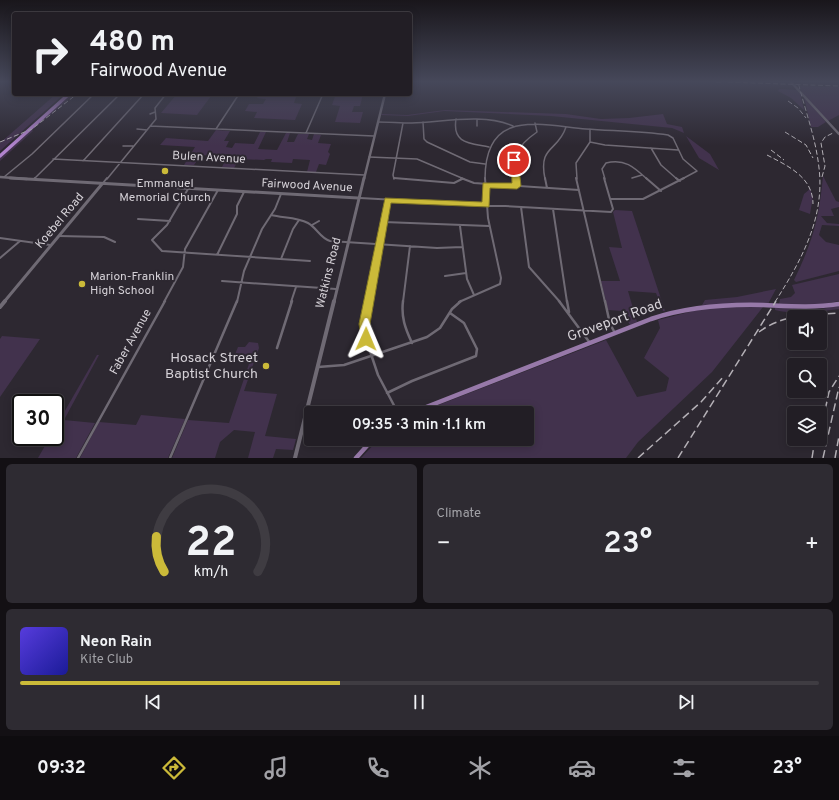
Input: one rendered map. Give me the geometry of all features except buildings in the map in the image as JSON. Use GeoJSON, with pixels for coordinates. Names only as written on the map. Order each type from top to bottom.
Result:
{"type":"FeatureCollection","features":[{"type":"Feature","properties":{"kind":"highway"},"geometry":{"type":"LineString","coordinates":[[0,152],[55,103]]}},
{"type":"Feature","properties":{"kind":"highway"},"geometry":{"type":"LineString","coordinates":[[0,156],[59,103]]}},
{"type":"Feature","properties":{"kind":"main road","name":"Groveport Road"},"geometry":{"type":"LineString","coordinates":[[429,406],[660,316],[689,309],[723,305],[817,307],[839,304]]}},
{"type":"Feature","properties":{"kind":"main road"},"geometry":{"type":"LineString","coordinates":[[356,458],[367,446]]}},
{"type":"Feature","properties":{"kind":"street"},"geometry":{"type":"LineString","coordinates":[[2,177],[32,154],[84,103]]}},
{"type":"Feature","properties":{"kind":"street"},"geometry":{"type":"LineString","coordinates":[[33,179],[72,143],[111,103]]}},
{"type":"Feature","properties":{"kind":"street"},"geometry":{"type":"LineString","coordinates":[[83,161],[135,103]]}},
{"type":"Feature","properties":{"kind":"street","name":"Koebel Road"},"geometry":{"type":"LineString","coordinates":[[0,307],[147,130],[157,117],[155,108],[159,103]]}},
{"type":"Feature","properties":{"kind":"street"},"geometry":{"type":"LineString","coordinates":[[216,129],[233,103]]}},
{"type":"Feature","properties":{"kind":"street"},"geometry":{"type":"LineString","coordinates":[[306,133],[319,103]]}},
{"type":"Feature","properties":{"kind":"street","name":"Watkins Road"},"geometry":{"type":"LineString","coordinates":[[295,458],[382,103]]}},
{"type":"Feature","properties":{"kind":"street"},"geometry":{"type":"LineString","coordinates":[[811,103],[839,134]]}},
{"type":"Feature","properties":{"kind":"street"},"geometry":{"type":"LineString","coordinates":[[150,114],[155,112]]}},
{"type":"Feature","properties":{"kind":"street"},"geometry":{"type":"LineString","coordinates":[[378,122],[403,123],[456,119],[504,122],[513,126]]}},
{"type":"Feature","properties":{"kind":"street"},"geometry":{"type":"LineString","coordinates":[[456,119],[455,132],[459,138],[489,147]]}},
{"type":"Feature","properties":{"kind":"street"},"geometry":{"type":"LineString","coordinates":[[477,120],[478,126]]}},
{"type":"Feature","properties":{"kind":"street"},"geometry":{"type":"LineString","coordinates":[[422,122],[424,139],[426,142],[470,162],[485,164]]}},
{"type":"Feature","properties":{"kind":"street"},"geometry":{"type":"LineString","coordinates":[[403,123],[393,175],[394,179],[454,183],[462,179]]}},
{"type":"Feature","properties":{"kind":"street"},"geometry":{"type":"LineString","coordinates":[[517,186],[515,156],[523,142],[537,132],[535,123]]}},
{"type":"Feature","properties":{"kind":"street"},"geometry":{"type":"LineString","coordinates":[[317,367],[344,365],[412,343],[435,332],[460,301],[500,284],[501,278],[489,226],[486,205],[485,164],[489,147],[497,135],[513,126],[535,123],[566,127],[670,135],[673,138],[683,159],[697,171],[661,191],[640,199],[610,199],[602,167],[607,162],[617,161],[631,164],[642,176],[661,191]]}},
{"type":"Feature","properties":{"kind":"street"},"geometry":{"type":"LineString","coordinates":[[150,126],[374,136]]}},
{"type":"Feature","properties":{"kind":"street"},"geometry":{"type":"LineString","coordinates":[[547,188],[543,166],[544,157],[549,149],[562,137],[566,127]]}},
{"type":"Feature","properties":{"kind":"street"},"geometry":{"type":"LineString","coordinates":[[136,129],[147,130]]}},
{"type":"Feature","properties":{"kind":"street"},"geometry":{"type":"LineString","coordinates":[[590,129],[590,142],[577,156],[575,162],[579,190],[610,324],[615,333]]}},
{"type":"Feature","properties":{"kind":"street"},"geometry":{"type":"LineString","coordinates":[[590,142],[605,145],[678,150]]}},
{"type":"Feature","properties":{"kind":"street"},"geometry":{"type":"LineString","coordinates":[[123,146],[134,146]]}},
{"type":"Feature","properties":{"kind":"street"},"geometry":{"type":"LineString","coordinates":[[651,148],[661,165],[680,181]]}},
{"type":"Feature","properties":{"kind":"street"},"geometry":{"type":"LineString","coordinates":[[369,157],[422,161],[472,183],[579,190]]}},
{"type":"Feature","properties":{"kind":"street","name":"Bulen Avenue"},"geometry":{"type":"LineString","coordinates":[[53,159],[364,175]]}},
{"type":"Feature","properties":{"kind":"street"},"geometry":{"type":"LineString","coordinates":[[632,178],[642,176]]}},
{"type":"Feature","properties":{"kind":"street","name":"Fairwood Avenue"},"geometry":{"type":"LineString","coordinates":[[2,177],[188,189],[612,211],[613,209],[610,199]]}},
{"type":"Feature","properties":{"kind":"street"},"geometry":{"type":"LineString","coordinates":[[188,189],[170,221],[152,240],[164,252],[310,261]]}},
{"type":"Feature","properties":{"kind":"street","name":"Faber Avenue"},"geometry":{"type":"LineString","coordinates":[[78,458],[183,267],[187,246],[218,190]]}},
{"type":"Feature","properties":{"kind":"street"},"geometry":{"type":"LineString","coordinates":[[217,255],[237,214],[237,206],[244,192]]}},
{"type":"Feature","properties":{"kind":"street"},"geometry":{"type":"LineString","coordinates":[[170,458],[238,299],[250,257],[262,229],[271,215],[281,194]]}},
{"type":"Feature","properties":{"kind":"street"},"geometry":{"type":"LineString","coordinates":[[388,200],[364,328],[366,339],[386,393],[394,406]]}},
{"type":"Feature","properties":{"kind":"street"},"geometry":{"type":"LineString","coordinates":[[521,207],[528,267],[570,314],[590,343]]}},
{"type":"Feature","properties":{"kind":"street"},"geometry":{"type":"LineString","coordinates":[[553,209],[570,314]]}},
{"type":"Feature","properties":{"kind":"street"},"geometry":{"type":"LineString","coordinates":[[271,215],[299,220],[312,225],[328,241],[410,246],[462,247]]}},
{"type":"Feature","properties":{"kind":"street"},"geometry":{"type":"LineString","coordinates":[[138,219],[170,221]]}},
{"type":"Feature","properties":{"kind":"street"},"geometry":{"type":"LineString","coordinates":[[281,259],[293,229],[299,220]]}},
{"type":"Feature","properties":{"kind":"street"},"geometry":{"type":"LineString","coordinates":[[312,225],[319,221]]}},
{"type":"Feature","properties":{"kind":"street"},"geometry":{"type":"LineString","coordinates":[[384,222],[489,226]]}},
{"type":"Feature","properties":{"kind":"street"},"geometry":{"type":"LineString","coordinates":[[460,226],[468,283],[474,295]]}},
{"type":"Feature","properties":{"kind":"street"},"geometry":{"type":"LineString","coordinates":[[59,236],[104,237],[115,242]]}},
{"type":"Feature","properties":{"kind":"street"},"geometry":{"type":"LineString","coordinates":[[0,238],[51,245]]}},
{"type":"Feature","properties":{"kind":"street"},"geometry":{"type":"LineString","coordinates":[[0,258],[20,241]]}},
{"type":"Feature","properties":{"kind":"street"},"geometry":{"type":"LineString","coordinates":[[410,246],[402,312],[404,325],[412,343]]}},
{"type":"Feature","properties":{"kind":"street"},"geometry":{"type":"LineString","coordinates":[[445,276],[466,272]]}},
{"type":"Feature","properties":{"kind":"street"},"geometry":{"type":"LineString","coordinates":[[222,281],[336,289]]}},
{"type":"Feature","properties":{"kind":"street"},"geometry":{"type":"LineString","coordinates":[[277,348],[296,287]]}},
{"type":"Feature","properties":{"kind":"street"},"geometry":{"type":"LineString","coordinates":[[386,393],[412,381],[476,356],[477,349],[464,323],[450,313]]}},
{"type":"Feature","properties":{"kind":"shaded area"},"geometry":{"type":"Polygon","coordinates":[[[45,103],[53,103],[0,151],[0,143],[45,103]]]}},
{"type":"Feature","properties":{"kind":"shaded area"},"geometry":{"type":"Polygon","coordinates":[[[61,103],[64,103],[32,130],[33,131],[0,161],[0,158],[61,103]]]}},
{"type":"Feature","properties":{"kind":"shaded area"},"geometry":{"type":"Polygon","coordinates":[[[169,103],[206,103],[197,115],[161,113],[169,103]]]}},
{"type":"Feature","properties":{"kind":"shaded area"},"geometry":{"type":"Polygon","coordinates":[[[333,103],[361,103],[360,106],[354,106],[352,112],[363,112],[360,123],[335,122],[340,106],[332,105],[333,103]]]}},
{"type":"Feature","properties":{"kind":"shaded area"},"geometry":{"type":"Polygon","coordinates":[[[797,103],[802,103],[804,110],[797,103]]]}},
{"type":"Feature","properties":{"kind":"shaded area"},"geometry":{"type":"Polygon","coordinates":[[[805,103],[810,103],[826,122],[818,127],[811,127],[805,103]]]}},
{"type":"Feature","properties":{"kind":"shaded area"},"geometry":{"type":"Polygon","coordinates":[[[812,103],[839,103],[839,115],[828,121],[812,103]]]}},
{"type":"Feature","properties":{"kind":"shaded area"},"geometry":{"type":"Polygon","coordinates":[[[249,104],[302,104],[295,120],[254,118],[257,112],[245,111],[249,104]]]}},
{"type":"Feature","properties":{"kind":"shaded area"},"geometry":{"type":"Polygon","coordinates":[[[445,110],[566,114],[601,119],[629,118],[663,114],[667,124],[682,127],[684,133],[672,128],[551,116],[444,111],[408,116],[381,115],[407,115],[445,110]]]}},
{"type":"Feature","properties":{"kind":"shaded area"},"geometry":{"type":"Polygon","coordinates":[[[216,130],[230,131],[224,141],[229,141],[226,147],[232,148],[235,143],[254,144],[260,132],[266,132],[258,149],[277,150],[286,133],[290,133],[287,142],[294,142],[298,134],[309,134],[307,139],[312,140],[314,134],[321,135],[318,143],[331,144],[328,152],[330,154],[326,165],[319,164],[316,172],[307,172],[310,160],[293,159],[292,163],[271,162],[272,159],[239,159],[234,168],[222,167],[227,157],[201,155],[194,165],[184,165],[195,147],[160,145],[166,138],[208,141],[216,130]]]}},
{"type":"Feature","properties":{"kind":"shaded area"},"geometry":{"type":"Polygon","coordinates":[[[686,136],[710,154],[719,170],[699,158],[686,136]]]}},
{"type":"Feature","properties":{"kind":"shaded area"},"geometry":{"type":"Polygon","coordinates":[[[823,176],[836,201],[839,202],[839,207],[831,209],[834,216],[821,216],[827,223],[839,224],[839,226],[822,225],[819,235],[826,242],[839,245],[839,271],[796,282],[794,280],[814,230],[823,176]]]}},
{"type":"Feature","properties":{"kind":"shaded area"},"geometry":{"type":"Polygon","coordinates":[[[810,189],[813,197],[810,214],[799,210],[804,194],[810,189]]]}},
{"type":"Feature","properties":{"kind":"shaded area"},"geometry":{"type":"Polygon","coordinates":[[[615,210],[632,211],[665,311],[663,311],[656,293],[628,291],[637,322],[630,325],[622,311],[608,310],[601,281],[620,281],[609,247],[622,248],[613,212],[615,210]]]}},
{"type":"Feature","properties":{"kind":"shaded area"},"geometry":{"type":"Polygon","coordinates":[[[839,274],[839,301],[819,305],[779,304],[780,299],[791,297],[795,293],[792,285],[839,274]]]}},
{"type":"Feature","properties":{"kind":"shaded area"},"geometry":{"type":"Polygon","coordinates":[[[776,289],[768,304],[702,305],[705,300],[737,297],[776,289]]]}},
{"type":"Feature","properties":{"kind":"shaded area"},"geometry":{"type":"Polygon","coordinates":[[[839,306],[839,309],[827,310],[787,310],[787,312],[775,310],[775,308],[821,309],[839,306]]]}},
{"type":"Feature","properties":{"kind":"shaded area"},"geometry":{"type":"Polygon","coordinates":[[[721,307],[763,307],[712,372],[638,442],[626,458],[361,458],[372,446],[534,446],[534,406],[436,406],[606,340],[637,397],[666,391],[669,378],[644,358],[660,328],[658,320],[697,310],[721,307]]]}},
{"type":"Feature","properties":{"kind":"shaded area"},"geometry":{"type":"Polygon","coordinates":[[[2,336],[40,339],[0,397],[0,339],[2,336]]]}},
{"type":"Feature","properties":{"kind":"shaded area"},"geometry":{"type":"Polygon","coordinates":[[[249,342],[258,343],[259,348],[244,391],[277,394],[265,436],[296,439],[293,450],[276,449],[273,458],[248,458],[255,432],[234,430],[220,442],[215,458],[172,458],[188,420],[229,423],[251,358],[234,357],[238,347],[245,347],[249,342]]]}},
{"type":"Feature","properties":{"kind":"shaded area"},"geometry":{"type":"Polygon","coordinates":[[[97,355],[99,355],[64,420],[64,412],[97,355]]]}},
{"type":"Feature","properties":{"kind":"shaded area"},"geometry":{"type":"Polygon","coordinates":[[[141,415],[185,419],[168,458],[80,458],[99,422],[136,425],[141,415]]]}},
{"type":"Feature","properties":{"kind":"shaded area"},"geometry":{"type":"Polygon","coordinates":[[[64,420],[95,423],[76,458],[38,458],[45,446],[64,446],[64,420]]]}},
{"type":"Feature","properties":{"kind":"railway"},"geometry":{"type":"LineString","coordinates":[[0,142],[32,129],[65,103]]}},
{"type":"Feature","properties":{"kind":"railway"},"geometry":{"type":"LineString","coordinates":[[791,103],[798,108],[806,118]]}},
{"type":"Feature","properties":{"kind":"railway"},"geometry":{"type":"LineString","coordinates":[[775,302],[802,255],[815,222],[818,204],[820,186],[818,157],[804,103]]}},
{"type":"Feature","properties":{"kind":"railway"},"geometry":{"type":"LineString","coordinates":[[785,132],[806,145],[813,158]]}},
{"type":"Feature","properties":{"kind":"railway"},"geometry":{"type":"LineString","coordinates":[[822,177],[825,166],[821,143],[825,137],[833,133]]}},
{"type":"Feature","properties":{"kind":"railway"},"geometry":{"type":"LineString","coordinates":[[771,150],[784,160]]}},
{"type":"Feature","properties":{"kind":"railway"},"geometry":{"type":"LineString","coordinates":[[767,155],[791,168],[804,180],[809,186],[813,204]]}},
{"type":"Feature","properties":{"kind":"railway"},"geometry":{"type":"LineString","coordinates":[[678,458],[776,301]]}},
{"type":"Feature","properties":{"kind":"railway"},"geometry":{"type":"LineString","coordinates":[[759,332],[768,326],[798,316],[839,313]]}},
{"type":"Feature","properties":{"kind":"railway"},"geometry":{"type":"LineString","coordinates":[[638,458],[701,402],[724,376]]}},
{"type":"Feature","properties":{"kind":"railway"},"geometry":{"type":"LineString","coordinates":[[826,406],[829,392],[839,376]]}},
{"type":"Feature","properties":{"kind":"railway"},"geometry":{"type":"LineString","coordinates":[[823,458],[839,387]]}},
{"type":"Feature","properties":{"kind":"railway"},"geometry":{"type":"LineString","coordinates":[[835,458],[839,436]]}},
{"type":"Feature","properties":{"kind":"railway"},"geometry":{"type":"LineString","coordinates":[[812,458],[814,446]]}},
{"type":"Feature","properties":{"kind":"place","name":"Emmanuel Memorial Church"},"geometry":{"type":"Point","coordinates":[165,171]}},
{"type":"Feature","properties":{"kind":"place","name":"Marion-Franklin High School"},"geometry":{"type":"Point","coordinates":[82,284]}},
{"type":"Feature","properties":{"kind":"place","name":"Hosack Street Baptist Church"},"geometry":{"type":"Point","coordinates":[266,366]}},
{"type":"Feature","properties":{"kind":"route"},"geometry":{"type":"LineString","coordinates":[[366,339],[364,328],[388,200],[486,205],[486,185],[517,186],[514,160]]}}]}
